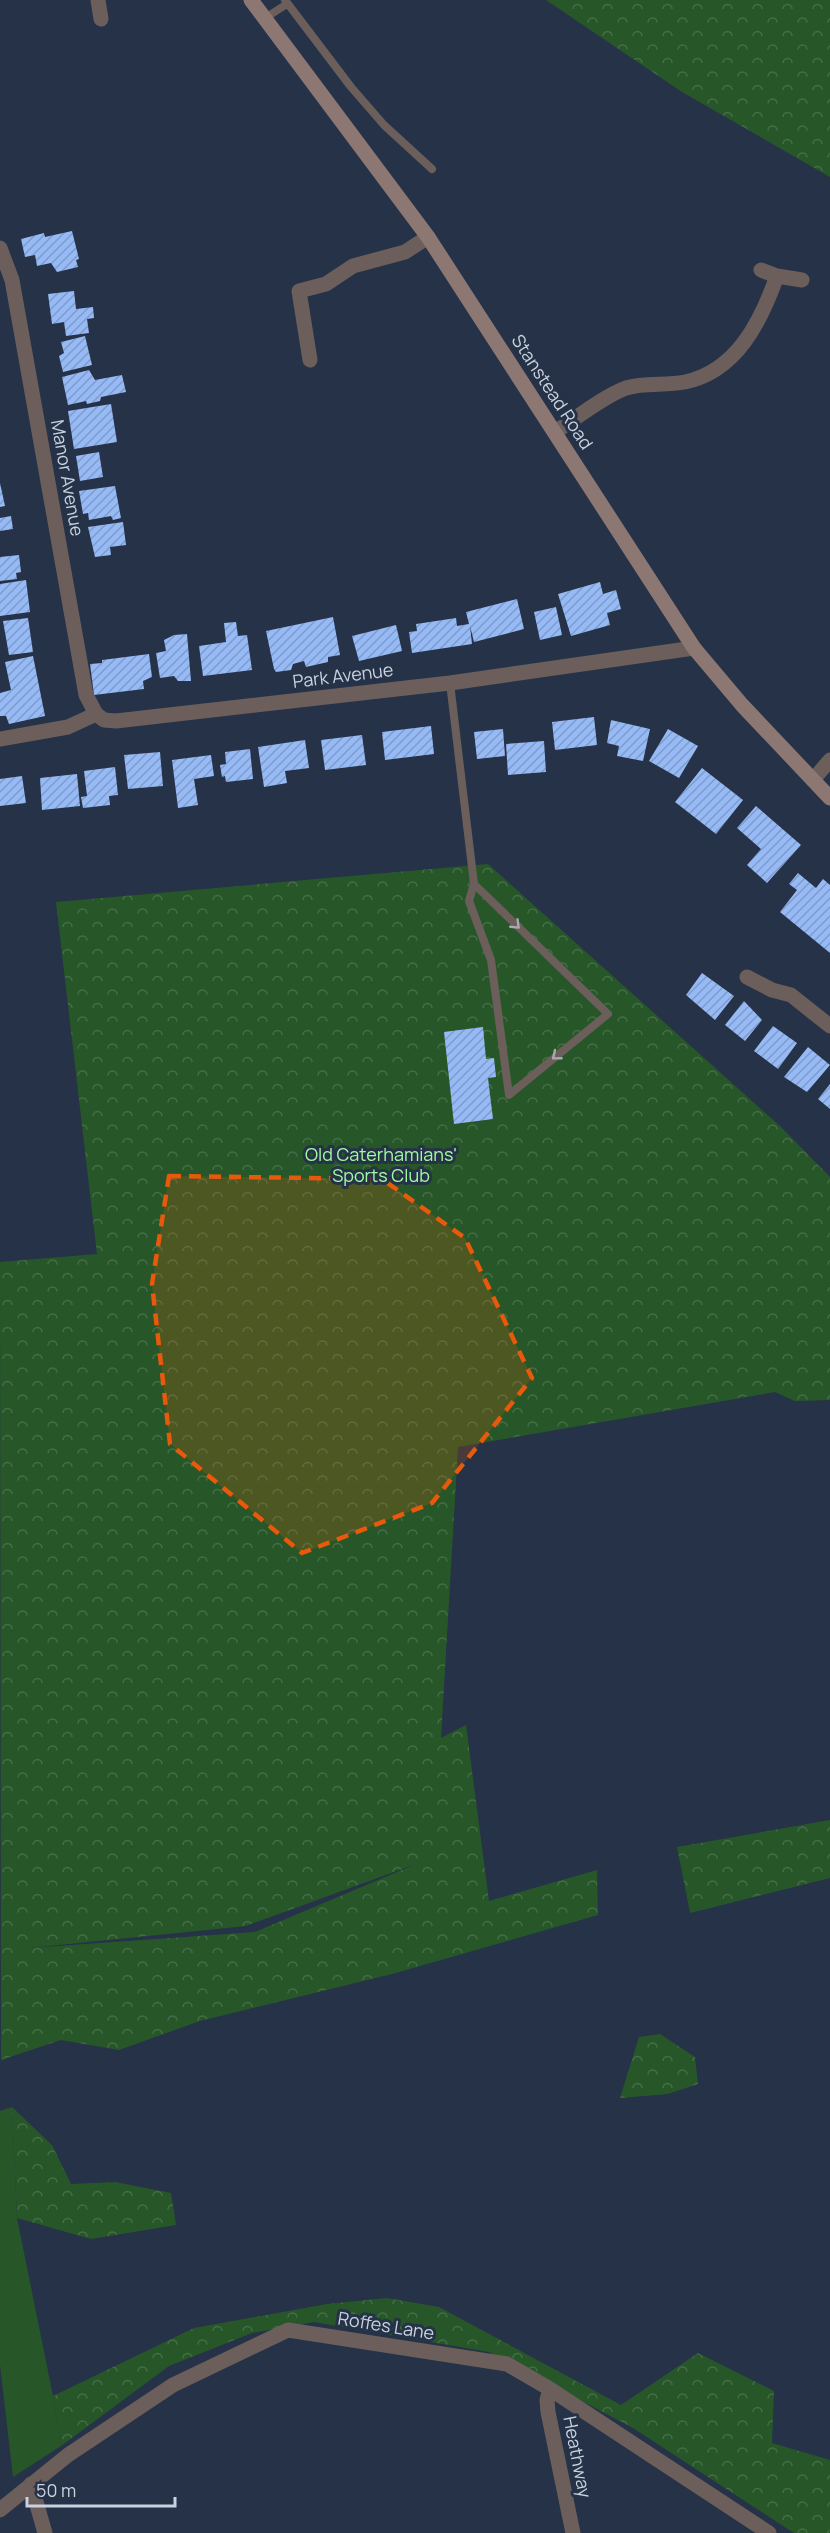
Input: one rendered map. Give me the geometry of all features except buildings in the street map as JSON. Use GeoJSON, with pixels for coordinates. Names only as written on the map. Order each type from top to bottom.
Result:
{"type":"FeatureCollection","features":[{"type":"Feature","properties":{"kind":"street"},"geometry":{"type":"LineString","coordinates":[[98,0],[101,19]]}},
{"type":"Feature","properties":{"kind":"street","name":"Stanstead Road"},"geometry":{"type":"LineString","coordinates":[[251,0],[428,237],[694,648],[742,705],[830,798]]}},
{"type":"Feature","properties":{"kind":"street"},"geometry":{"type":"LineString","coordinates":[[310,360],[299,291],[326,284],[353,266],[405,252],[428,237]]}},
{"type":"Feature","properties":{"kind":"street","name":"Manor Avenue"},"geometry":{"type":"LineString","coordinates":[[0,248],[12,280],[86,695],[96,714]]}},
{"type":"Feature","properties":{"kind":"street"},"geometry":{"type":"LineString","coordinates":[[761,270],[777,276],[802,280]]}},
{"type":"Feature","properties":{"kind":"street"},"geometry":{"type":"LineString","coordinates":[[555,432],[623,389],[637,385],[686,382],[727,362],[758,324],[777,276]]}},
{"type":"Feature","properties":{"kind":"street","name":"Park Avenue"},"geometry":{"type":"LineString","coordinates":[[96,714],[104,720],[116,721],[450,683],[694,648]]}},
{"type":"Feature","properties":{"kind":"street"},"geometry":{"type":"LineString","coordinates":[[0,739],[68,728],[96,714]]}},
{"type":"Feature","properties":{"kind":"street"},"geometry":{"type":"LineString","coordinates":[[813,780],[830,760]]}},
{"type":"Feature","properties":{"kind":"street"},"geometry":{"type":"LineString","coordinates":[[747,976],[772,990],[791,995],[827,1017]]}},
{"type":"Feature","properties":{"kind":"street","name":"Roffes Lane"},"geometry":{"type":"LineString","coordinates":[[0,2510],[68,2455],[173,2385],[288,2330],[507,2364],[550,2389],[769,2533]]}},
{"type":"Feature","properties":{"kind":"street","name":"Heathway"},"geometry":{"type":"LineString","coordinates":[[550,2389],[547,2400],[548,2412],[573,2533]]}},
{"type":"Feature","properties":{"kind":"street"},"geometry":{"type":"LineString","coordinates":[[31,2484],[45,2533]]}},
{"type":"Feature","properties":{"kind":"lane"},"geometry":{"type":"LineString","coordinates":[[265,18],[286,2],[351,87],[384,124],[432,169]]}},
{"type":"Feature","properties":{"kind":"lane"},"geometry":{"type":"LineString","coordinates":[[450,683],[474,884],[469,901],[491,960],[509,1095],[608,1014],[474,884]]}},
{"type":"Feature","properties":{"kind":"highlighted area"},"geometry":{"type":"Polygon","coordinates":[[[169,1176],[382,1179],[465,1238],[532,1378],[432,1503],[302,1553],[170,1444],[152,1284],[169,1176]]]}},
{"type":"Feature","properties":{"kind":"green space"},"geometry":{"type":"Polygon","coordinates":[[[546,0],[830,0],[830,177],[682,92],[546,0]]]}},
{"type":"Feature","properties":{"kind":"green space","name":"Old Caterhamians' Sports Club"},"geometry":{"type":"Polygon","coordinates":[[[488,864],[781,1127],[830,1177],[830,1400],[795,1401],[775,1392],[458,1447],[441,1738],[466,1725],[489,1901],[597,1870],[598,1915],[392,1974],[200,2021],[119,2050],[61,2040],[1,2060],[0,1262],[97,1254],[56,902],[488,864]],[[416,1864],[246,1926],[29,1948],[255,1932],[416,1864]]]}},
{"type":"Feature","properties":{"kind":"green space"},"geometry":{"type":"Polygon","coordinates":[[[830,1820],[830,1878],[690,1913],[677,1847],[830,1820]]]}},
{"type":"Feature","properties":{"kind":"green space"},"geometry":{"type":"Polygon","coordinates":[[[660,2034],[695,2057],[698,2084],[668,2094],[620,2098],[639,2037],[660,2034]]]}},
{"type":"Feature","properties":{"kind":"green space"},"geometry":{"type":"Polygon","coordinates":[[[12,2107],[17,2218],[61,2446],[13,2477],[0,2365],[0,2111],[12,2107]]]}},
{"type":"Feature","properties":{"kind":"green space"},"geometry":{"type":"Polygon","coordinates":[[[12,2107],[52,2145],[71,2184],[115,2182],[171,2193],[176,2225],[91,2239],[17,2218],[12,2107]]]}},
{"type":"Feature","properties":{"kind":"green space"},"geometry":{"type":"Polygon","coordinates":[[[387,2298],[439,2307],[621,2405],[698,2353],[774,2391],[772,2443],[830,2460],[830,2533],[794,2533],[633,2428],[489,2352],[314,2322],[252,2333],[169,2366],[61,2446],[53,2396],[194,2328],[327,2304],[387,2298]]]}}]}
